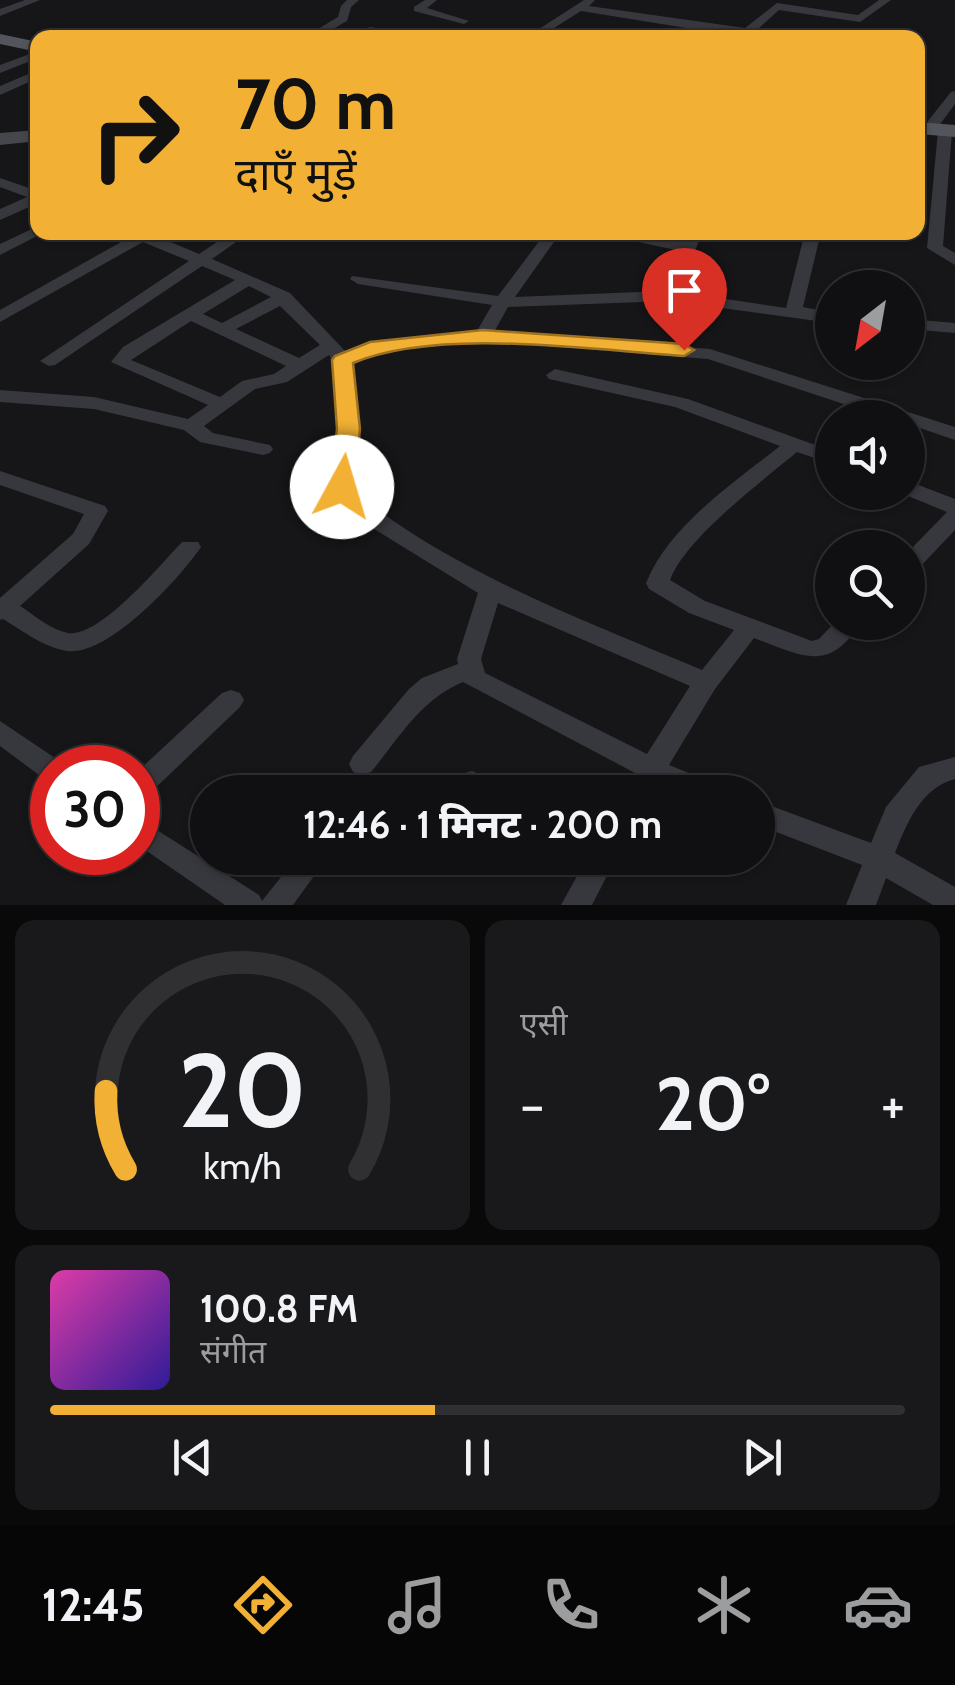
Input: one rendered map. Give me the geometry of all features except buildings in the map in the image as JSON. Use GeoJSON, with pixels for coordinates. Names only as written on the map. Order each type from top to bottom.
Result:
{"type":"FeatureCollection","features":[{"type":"Feature","properties":{"kind":"main road"},"geometry":{"type":"LineString","coordinates":[[0,42],[30,49]]}},
{"type":"Feature","properties":{"kind":"street"},"geometry":{"type":"LineString","coordinates":[[0,13],[35,0]]}},
{"type":"Feature","properties":{"kind":"street"},"geometry":{"type":"LineString","coordinates":[[324,30],[343,20],[346,6],[354,0]]}},
{"type":"Feature","properties":{"kind":"street"},"geometry":{"type":"LineString","coordinates":[[432,0],[418,9],[464,21]]}},
{"type":"Feature","properties":{"kind":"street"},"geometry":{"type":"LineString","coordinates":[[544,30],[591,0]]}},
{"type":"Feature","properties":{"kind":"street"},"geometry":{"type":"LineString","coordinates":[[750,30],[780,3],[860,18],[886,0]]}},
{"type":"Feature","properties":{"kind":"street"},"geometry":{"type":"LineString","coordinates":[[580,8],[714,30]]}},
{"type":"Feature","properties":{"kind":"street"},"geometry":{"type":"LineString","coordinates":[[0,69],[30,55]]}},
{"type":"Feature","properties":{"kind":"street"},"geometry":{"type":"LineString","coordinates":[[0,91],[30,77]]}},
{"type":"Feature","properties":{"kind":"street"},"geometry":{"type":"LineString","coordinates":[[955,95],[937,127],[935,248],[955,260]]}},
{"type":"Feature","properties":{"kind":"street"},"geometry":{"type":"LineString","coordinates":[[0,140],[30,136]]}},
{"type":"Feature","properties":{"kind":"street"},"geometry":{"type":"LineString","coordinates":[[0,182],[30,193]]}},
{"type":"Feature","properties":{"kind":"street"},"geometry":{"type":"LineString","coordinates":[[0,215],[30,200]]}},
{"type":"Feature","properties":{"kind":"street"},"geometry":{"type":"LineString","coordinates":[[0,250],[30,234]]}},
{"type":"Feature","properties":{"kind":"street"},"geometry":{"type":"LineString","coordinates":[[0,317],[128,240]]}},
{"type":"Feature","properties":{"kind":"street"},"geometry":{"type":"LineString","coordinates":[[147,240],[284,297],[337,353],[348,429],[342,494],[374,519],[490,590],[706,682]]}},
{"type":"Feature","properties":{"kind":"street"},"geometry":{"type":"LineString","coordinates":[[48,361],[232,240]]}},
{"type":"Feature","properties":{"kind":"street"},"geometry":{"type":"LineString","coordinates":[[483,336],[502,302],[548,240]]}},
{"type":"Feature","properties":{"kind":"street"},"geometry":{"type":"LineString","coordinates":[[670,296],[691,240]]}},
{"type":"Feature","properties":{"kind":"street"},"geometry":{"type":"LineString","coordinates":[[809,316],[794,309],[811,240]]}},
{"type":"Feature","properties":{"kind":"street"},"geometry":{"type":"LineString","coordinates":[[358,279],[502,302],[670,296],[815,317]]}},
{"type":"Feature","properties":{"kind":"street"},"geometry":{"type":"LineString","coordinates":[[222,404],[120,362],[247,280]]}},
{"type":"Feature","properties":{"kind":"street"},"geometry":{"type":"LineString","coordinates":[[221,330],[284,297]]}},
{"type":"Feature","properties":{"kind":"street"},"geometry":{"type":"LineString","coordinates":[[191,314],[298,365]]}},
{"type":"Feature","properties":{"kind":"street"},"geometry":{"type":"LineString","coordinates":[[925,325],[955,328]]}},
{"type":"Feature","properties":{"kind":"street"},"geometry":{"type":"LineString","coordinates":[[191,426],[249,385],[280,378],[298,365],[337,353],[483,336],[710,354],[852,400]]}},
{"type":"Feature","properties":{"kind":"street"},"geometry":{"type":"LineString","coordinates":[[555,374],[681,402],[815,451]]}},
{"type":"Feature","properties":{"kind":"street"},"geometry":{"type":"LineString","coordinates":[[0,396],[94,403],[191,426],[207,438],[264,449]]}},
{"type":"Feature","properties":{"kind":"street"},"geometry":{"type":"LineString","coordinates":[[925,424],[955,434]]}},
{"type":"Feature","properties":{"kind":"street"},"geometry":{"type":"LineString","coordinates":[[796,443],[720,507],[657,576],[656,583],[750,628],[811,650],[826,647],[833,640]]}},
{"type":"Feature","properties":{"kind":"street"},"geometry":{"type":"LineString","coordinates":[[0,478],[97,511],[81,539],[2,609],[62,640],[87,639],[127,609],[190,547]]}},
{"type":"Feature","properties":{"kind":"street"},"geometry":{"type":"LineString","coordinates":[[925,495],[955,507]]}},
{"type":"Feature","properties":{"kind":"street"},"geometry":{"type":"LineString","coordinates":[[925,548],[955,517]]}},
{"type":"Feature","properties":{"kind":"street"},"geometry":{"type":"LineString","coordinates":[[490,590],[469,670],[474,678],[635,775]]}},
{"type":"Feature","properties":{"kind":"street"},"geometry":{"type":"LineString","coordinates":[[649,775],[706,682],[750,628]]}},
{"type":"Feature","properties":{"kind":"street"},"geometry":{"type":"LineString","coordinates":[[362,764],[418,696],[431,685],[469,670]]}},
{"type":"Feature","properties":{"kind":"street"},"geometry":{"type":"LineString","coordinates":[[160,766],[231,700]]}},
{"type":"Feature","properties":{"kind":"street"},"geometry":{"type":"LineString","coordinates":[[0,732],[30,754]]}},
{"type":"Feature","properties":{"kind":"street"},"geometry":{"type":"LineString","coordinates":[[861,905],[896,815],[928,775],[955,768]]}},
{"type":"Feature","properties":{"kind":"street"},"geometry":{"type":"LineString","coordinates":[[775,819],[879,859],[955,902]]}},
{"type":"Feature","properties":{"kind":"street"},"geometry":{"type":"LineString","coordinates":[[160,845],[249,905]]}},
{"type":"Feature","properties":{"kind":"street"},"geometry":{"type":"LineString","coordinates":[[275,905],[300,875]]}},
{"type":"Feature","properties":{"kind":"street"},"geometry":{"type":"LineString","coordinates":[[576,905],[593,875]]}},
{"type":"Feature","properties":{"kind":"route"},"geometry":{"type":"LineString","coordinates":[[342,487],[348,429],[343,360],[370,348],[483,336],[684,350]]}}]}
